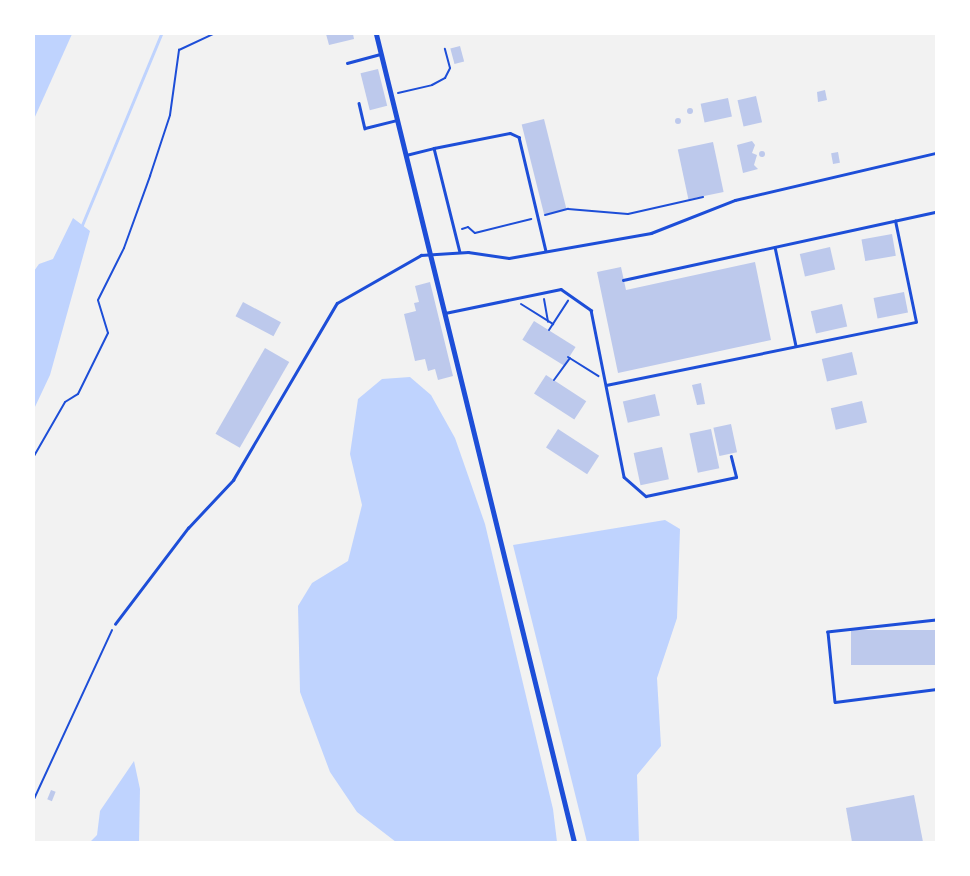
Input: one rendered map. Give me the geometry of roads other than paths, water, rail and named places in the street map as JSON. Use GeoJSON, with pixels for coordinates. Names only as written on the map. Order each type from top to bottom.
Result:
{"type":"FeatureCollection","features":[{"type":"Feature","properties":{"kind":"street"},"geometry":{"type":"LineString","coordinates":[[376,34],[574,842]]}},
{"type":"Feature","properties":{"kind":"lane"},"geometry":{"type":"LineString","coordinates":[[347,63],[380,54]]}},
{"type":"Feature","properties":{"kind":"lane"},"geometry":{"type":"LineString","coordinates":[[359,103],[365,128],[397,120]]}},
{"type":"Feature","properties":{"kind":"lane"},"geometry":{"type":"LineString","coordinates":[[405,155],[510,132],[519,137],[546,251]]}},
{"type":"Feature","properties":{"kind":"lane"},"geometry":{"type":"LineString","coordinates":[[434,148],[460,252]]}},
{"type":"Feature","properties":{"kind":"lane"},"geometry":{"type":"LineString","coordinates":[[115,624],[188,528],[233,480],[337,303],[429,253],[460,252],[509,258],[651,233],[735,200],[936,153]]}},
{"type":"Feature","properties":{"kind":"lane"},"geometry":{"type":"LineString","coordinates":[[623,280],[936,212]]}},
{"type":"Feature","properties":{"kind":"lane"},"geometry":{"type":"LineString","coordinates":[[606,385],[916,322],[895,220]]}},
{"type":"Feature","properties":{"kind":"lane"},"geometry":{"type":"LineString","coordinates":[[775,247],[796,346]]}},
{"type":"Feature","properties":{"kind":"lane"},"geometry":{"type":"LineString","coordinates":[[444,314],[561,289],[591,310],[624,477],[646,496],[736,476],[731,457]]}},
{"type":"Feature","properties":{"kind":"lane"},"geometry":{"type":"LineString","coordinates":[[936,620],[828,632],[836,702],[936,689]]}},
{"type":"Feature","properties":{"kind":"water"},"geometry":{"type":"Polygon","coordinates":[[[34,34],[72,34],[34,119],[34,34]]]}},
{"type":"Feature","properties":{"kind":"water"},"geometry":{"type":"Polygon","coordinates":[[[73,218],[90,231],[50,375],[34,409],[34,271],[39,264],[53,259],[73,218]]]}},
{"type":"Feature","properties":{"kind":"water"},"geometry":{"type":"Polygon","coordinates":[[[410,377],[431,395],[455,438],[485,524],[553,809],[557,842],[396,842],[357,812],[330,772],[300,692],[298,606],[312,583],[348,561],[362,505],[350,454],[358,399],[382,379],[410,377]]]}},
{"type":"Feature","properties":{"kind":"water"},"geometry":{"type":"Polygon","coordinates":[[[665,520],[680,529],[677,618],[657,678],[661,746],[637,775],[639,842],[587,842],[513,545],[665,520]]]}},
{"type":"Feature","properties":{"kind":"water"},"geometry":{"type":"Polygon","coordinates":[[[134,761],[140,789],[139,842],[90,842],[97,835],[100,811],[134,761]]]}},
{"type":"Feature","properties":{"kind":"waterway"},"geometry":{"type":"LineString","coordinates":[[82,225],[161,34]]}}]}
